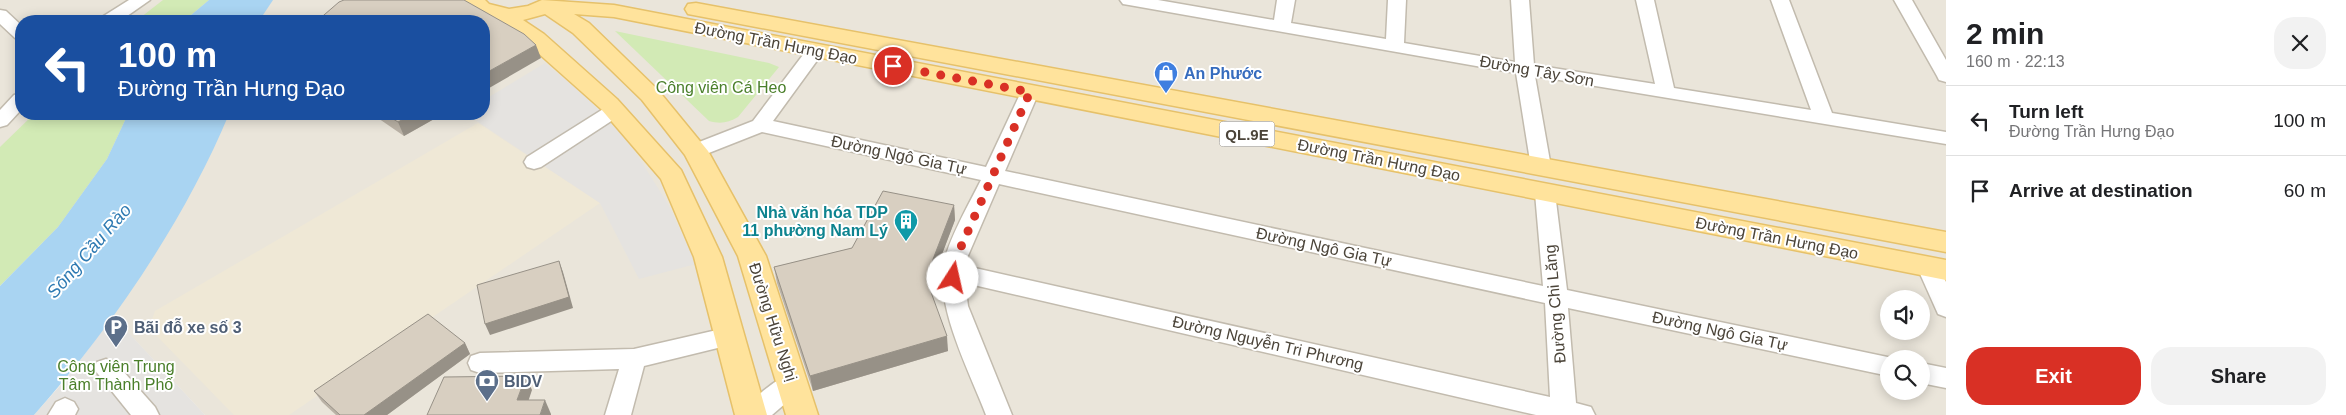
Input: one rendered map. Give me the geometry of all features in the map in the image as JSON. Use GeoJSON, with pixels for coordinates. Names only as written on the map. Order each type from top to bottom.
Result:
{"type":"FeatureCollection","features":[{"type":"Feature","properties":{"kind":"main road","name":"Đường Trần Hưng Đạo"},"geometry":{"type":"LineString","coordinates":[[472,0],[482,8],[500,13],[526,14],[548,2],[821,41],[1541,167],[1946,242]]}},
{"type":"Feature","properties":{"kind":"main road","name":"Đường Trần Hưng Đạo"},"geometry":{"type":"LineString","coordinates":[[645,0],[1030,92],[1937,269]]}},
{"type":"Feature","properties":{"kind":"main road","name":"Đường Hữu Nghị"},"geometry":{"type":"LineString","coordinates":[[548,2],[580,28],[650,95],[696,151],[752,256],[802,415]]}},
{"type":"Feature","properties":{"kind":"main road"},"geometry":{"type":"LineString","coordinates":[[500,13],[536,39],[615,110],[672,176],[708,256],[753,415]]}},
{"type":"Feature","properties":{"kind":"main road"},"geometry":{"type":"LineString","coordinates":[[1541,167],[1545,192]]}},
{"type":"Feature","properties":{"kind":"main road"},"geometry":{"type":"LineString","coordinates":[[1913,236],[1937,269]]}},
{"type":"Feature","properties":{"kind":"street"},"geometry":{"type":"LineString","coordinates":[[117,15],[141,0]]}},
{"type":"Feature","properties":{"kind":"street","name":"Đường Tây Sơn"},"geometry":{"type":"LineString","coordinates":[[1128,0],[1183,5],[1282,27],[1524,69],[1946,138]]}},
{"type":"Feature","properties":{"kind":"street"},"geometry":{"type":"LineString","coordinates":[[1282,27],[1286,0]]}},
{"type":"Feature","properties":{"kind":"street"},"geometry":{"type":"LineString","coordinates":[[1395,46],[1397,0]]}},
{"type":"Feature","properties":{"kind":"street"},"geometry":{"type":"LineString","coordinates":[[1520,0],[1524,69],[1541,167]]}},
{"type":"Feature","properties":{"kind":"street"},"geometry":{"type":"LineString","coordinates":[[1645,0],[1666,92]]}},
{"type":"Feature","properties":{"kind":"street"},"geometry":{"type":"LineString","coordinates":[[1780,0],[1824,118]]}},
{"type":"Feature","properties":{"kind":"street"},"geometry":{"type":"LineString","coordinates":[[1903,0],[1946,76]]}},
{"type":"Feature","properties":{"kind":"street"},"geometry":{"type":"LineString","coordinates":[[0,15],[15,29]]}},
{"type":"Feature","properties":{"kind":"street"},"geometry":{"type":"LineString","coordinates":[[696,151],[760,125],[821,41]]}},
{"type":"Feature","properties":{"kind":"street"},"geometry":{"type":"LineString","coordinates":[[999,415],[956,306],[954,272],[956,258],[991,175],[1030,92]]}},
{"type":"Feature","properties":{"kind":"street"},"geometry":{"type":"LineString","coordinates":[[0,121],[15,105]]}},
{"type":"Feature","properties":{"kind":"street"},"geometry":{"type":"LineString","coordinates":[[534,162],[615,110]]}},
{"type":"Feature","properties":{"kind":"street","name":"Đường Ngô Gia Tự"},"geometry":{"type":"LineString","coordinates":[[760,125],[1556,297],[1880,364]]}},
{"type":"Feature","properties":{"kind":"street","name":"Đường Chi Lăng"},"geometry":{"type":"LineString","coordinates":[[1545,192],[1570,413]]}},
{"type":"Feature","properties":{"kind":"street"},"geometry":{"type":"LineString","coordinates":[[1937,269],[1946,308]]}},
{"type":"Feature","properties":{"kind":"street","name":"Đường Nguyễn Tri Phương"},"geometry":{"type":"LineString","coordinates":[[954,272],[1570,413]]}},
{"type":"Feature","properties":{"kind":"street"},"geometry":{"type":"LineString","coordinates":[[480,363],[634,359],[730,336]]}},
{"type":"Feature","properties":{"kind":"street"},"geometry":{"type":"LineString","coordinates":[[618,415],[634,359]]}},
{"type":"Feature","properties":{"kind":"street"},"geometry":{"type":"LineString","coordinates":[[106,369],[146,415]]}},
{"type":"Feature","properties":{"kind":"street"},"geometry":{"type":"LineString","coordinates":[[1930,375],[1946,378]]}},
{"type":"Feature","properties":{"kind":"street"},"geometry":{"type":"LineString","coordinates":[[753,415],[792,383]]}},
{"type":"Feature","properties":{"kind":"shaded area"},"geometry":{"type":"Polygon","coordinates":[[[0,0],[1946,0],[1946,415],[205,415],[0,195],[0,0]]]}},
{"type":"Feature","properties":{"kind":"shaded area"},"geometry":{"type":"Polygon","coordinates":[[[545,63],[585,96],[627,139],[668,204],[696,264],[639,279],[600,203],[475,120],[490,120],[490,96],[545,63]]]}},
{"type":"Feature","properties":{"kind":"shaded area"},"geometry":{"type":"Polygon","coordinates":[[[478,123],[600,203],[289,415],[234,415],[149,328],[155,311],[478,123]]]}},
{"type":"Feature","properties":{"kind":"shaded area","name":"Bãi đỗ xe số 3"},"geometry":{"type":"Polygon","coordinates":[[[113,316],[205,415],[34,415],[66,379],[113,316]]]}},
{"type":"Feature","properties":{"kind":"green space"},"geometry":{"type":"Polygon","coordinates":[[[163,0],[209,0],[191,15],[144,15],[163,0]]]}},
{"type":"Feature","properties":{"kind":"green space","name":"Công viên Cá Heo"},"geometry":{"type":"Polygon","coordinates":[[[615,31],[769,63],[779,67],[738,117],[727,122],[713,122],[709,121],[615,31]]]}},
{"type":"Feature","properties":{"kind":"green space"},"geometry":{"type":"Polygon","coordinates":[[[28,120],[125,120],[107,159],[58,227],[0,286],[0,147],[28,120]]]}},
{"type":"Feature","properties":{"kind":"water"},"geometry":{"type":"Polygon","coordinates":[[[209,0],[273,0],[263,15],[191,15],[209,0]]]}},
{"type":"Feature","properties":{"kind":"water","name":"Sông Cầu Rào"},"geometry":{"type":"Polygon","coordinates":[[[125,120],[226,120],[191,194],[168,233],[144,272],[90,347],[34,415],[0,415],[0,286],[58,227],[107,159],[125,120]]]}},
{"type":"Feature","properties":{"kind":"building"},"geometry":{"type":"Polygon","coordinates":[[[344,0],[464,0],[524,34],[536,45],[490,71],[490,15],[324,15],[344,0]]]}},
{"type":"Feature","properties":{"kind":"building"},"geometry":{"type":"Polygon","coordinates":[[[883,191],[954,205],[930,267],[928,284],[947,336],[810,376],[774,267],[852,248],[883,191]]]}},
{"type":"Feature","properties":{"kind":"building"},"geometry":{"type":"Polygon","coordinates":[[[559,261],[569,297],[485,324],[477,285],[559,261]]]}},
{"type":"Feature","properties":{"kind":"building"},"geometry":{"type":"Polygon","coordinates":[[[428,314],[465,343],[364,415],[340,415],[314,391],[428,314]]]}},
{"type":"Feature","properties":{"kind":"building"},"geometry":{"type":"Polygon","coordinates":[[[526,376],[517,400],[545,400],[540,415],[427,415],[444,377],[526,376]]]}},
{"type":"Feature","properties":{"kind":"place","name":"An Phước"},"geometry":{"type":"Point","coordinates":[1166,94]}},
{"type":"Feature","properties":{"kind":"place","name":"Nhà văn hóa TDP 11 phường Nam Lý"},"geometry":{"type":"Point","coordinates":[906,242]}},
{"type":"Feature","properties":{"kind":"place","name":"Bãi đỗ xe số 3"},"geometry":{"type":"Point","coordinates":[116,348]}},
{"type":"Feature","properties":{"kind":"place","name":"BIDV"},"geometry":{"type":"Point","coordinates":[487,402]}},
{"type":"Feature","properties":{"kind":"route"},"geometry":{"type":"LineString","coordinates":[[893,66],[1030,92],[991,175],[956,258],[953,278]]}},
{"type":"Feature","properties":{"kind":"park label","name":"Công viên Trung Tâm Thành Phố"},"geometry":{"type":"Point","coordinates":[116,375]}}]}
